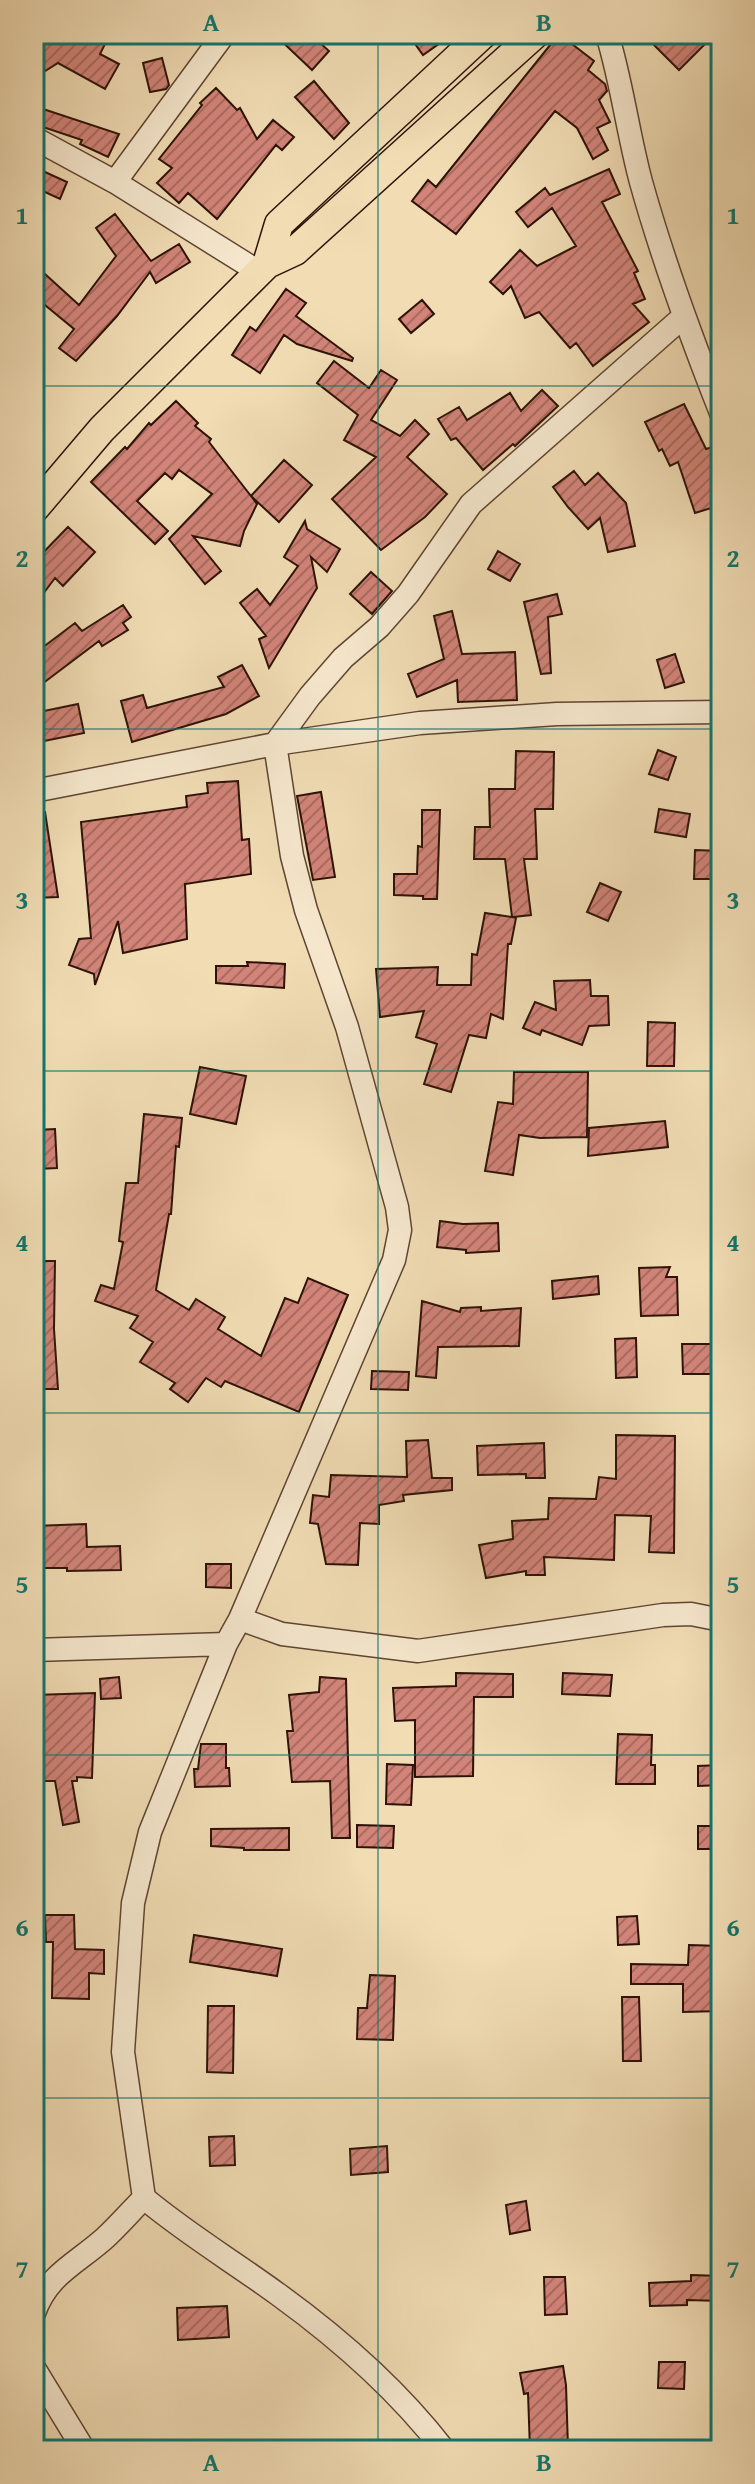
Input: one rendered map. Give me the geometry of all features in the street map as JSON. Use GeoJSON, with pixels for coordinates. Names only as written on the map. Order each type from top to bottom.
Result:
{"type":"FeatureCollection","features":[{"type":"Feature","properties":{"kind":"main road"},"geometry":{"type":"LineString","coordinates":[[263,268],[279,224],[483,34]]}},
{"type":"Feature","properties":{"kind":"main road"},"geometry":{"type":"LineString","coordinates":[[34,509],[102,429],[263,268],[295,251],[535,34]]}},
{"type":"Feature","properties":{"kind":"street"},"geometry":{"type":"LineString","coordinates":[[115,182],[224,34]]}},
{"type":"Feature","properties":{"kind":"street"},"geometry":{"type":"LineString","coordinates":[[607,34],[615,58],[640,180],[683,317],[720,404]]}},
{"type":"Feature","properties":{"kind":"street"},"geometry":{"type":"LineString","coordinates":[[34,138],[263,268]]}},
{"type":"Feature","properties":{"kind":"street"},"geometry":{"type":"LineString","coordinates":[[444,2450],[423,2423],[349,2348],[144,2198],[123,2052],[133,1903],[150,1832],[226,1644],[240,1619],[394,1260],[400,1230],[397,1207],[347,1027],[306,910],[292,856],[275,744],[327,677],[408,594],[471,504],[683,317]]}},
{"type":"Feature","properties":{"kind":"street"},"geometry":{"type":"LineString","coordinates":[[34,791],[275,744],[420,723],[557,714],[721,712]]}},
{"type":"Feature","properties":{"kind":"street"},"geometry":{"type":"LineString","coordinates":[[240,1619],[282,1634],[418,1651],[663,1615],[691,1614],[721,1620]]}},
{"type":"Feature","properties":{"kind":"street"},"geometry":{"type":"LineString","coordinates":[[34,1650],[226,1644]]}},
{"type":"Feature","properties":{"kind":"street"},"geometry":{"type":"LineString","coordinates":[[34,2313],[40,2296],[52,2280],[104,2239],[144,2198]]}},
{"type":"Feature","properties":{"kind":"street"},"geometry":{"type":"LineString","coordinates":[[34,2368],[84,2450]]}},
{"type":"Feature","properties":{"kind":"building"},"geometry":{"type":"Polygon","coordinates":[[[34,34],[92,34],[106,42],[100,54],[119,64],[105,89],[58,63],[34,78],[34,34]]]}},
{"type":"Feature","properties":{"kind":"building"},"geometry":{"type":"Polygon","coordinates":[[[274,34],[310,34],[329,51],[312,70],[274,34]]]}},
{"type":"Feature","properties":{"kind":"building"},"geometry":{"type":"Polygon","coordinates":[[[408,34],[453,34],[423,55],[408,34]]]}},
{"type":"Feature","properties":{"kind":"building"},"geometry":{"type":"Polygon","coordinates":[[[559,34],[594,61],[588,70],[605,84],[607,91],[599,100],[610,122],[597,128],[608,150],[593,159],[577,128],[555,111],[456,234],[412,201],[428,180],[436,187],[559,34]]]}},
{"type":"Feature","properties":{"kind":"building"},"geometry":{"type":"Polygon","coordinates":[[[643,34],[715,34],[679,70],[643,34]]]}},
{"type":"Feature","properties":{"kind":"building"},"geometry":{"type":"Polygon","coordinates":[[[162,58],[169,85],[166,89],[150,92],[143,63],[162,58]]]}},
{"type":"Feature","properties":{"kind":"building"},"geometry":{"type":"Polygon","coordinates":[[[314,81],[349,123],[334,139],[295,97],[314,81]]]}},
{"type":"Feature","properties":{"kind":"building"},"geometry":{"type":"Polygon","coordinates":[[[216,88],[237,110],[240,108],[257,139],[273,120],[294,137],[282,150],[276,145],[217,219],[188,193],[179,203],[157,183],[172,168],[159,159],[202,105],[200,103],[216,88]]]}},
{"type":"Feature","properties":{"kind":"building"},"geometry":{"type":"Polygon","coordinates":[[[34,106],[119,134],[108,157],[80,144],[82,140],[34,124],[34,106]]]}},
{"type":"Feature","properties":{"kind":"building"},"geometry":{"type":"Polygon","coordinates":[[[34,167],[67,182],[60,199],[34,187],[34,167]]]}},
{"type":"Feature","properties":{"kind":"building"},"geometry":{"type":"Polygon","coordinates":[[[609,169],[620,194],[602,202],[638,271],[634,273],[645,299],[633,304],[649,322],[593,366],[576,343],[570,348],[539,312],[525,318],[511,286],[503,294],[490,282],[520,250],[537,266],[576,246],[552,208],[528,227],[516,212],[545,188],[550,195],[609,169]]]}},
{"type":"Feature","properties":{"kind":"building"},"geometry":{"type":"Polygon","coordinates":[[[115,214],[151,261],[179,244],[190,262],[156,283],[150,272],[117,316],[76,361],[59,348],[74,329],[34,296],[34,264],[79,305],[116,256],[96,228],[115,214]]]}},
{"type":"Feature","properties":{"kind":"building"},"geometry":{"type":"Polygon","coordinates":[[[286,289],[306,303],[296,316],[353,358],[352,361],[297,344],[284,335],[260,373],[232,355],[250,327],[256,331],[286,289]]]}},
{"type":"Feature","properties":{"kind":"building"},"geometry":{"type":"Polygon","coordinates":[[[422,300],[434,314],[411,333],[399,319],[422,300]]]}},
{"type":"Feature","properties":{"kind":"building"},"geometry":{"type":"Polygon","coordinates":[[[334,361],[369,388],[381,370],[397,380],[371,420],[400,436],[415,420],[429,434],[407,457],[447,494],[425,517],[381,550],[332,499],[376,457],[344,440],[358,415],[317,383],[334,361]]]}},
{"type":"Feature","properties":{"kind":"building"},"geometry":{"type":"Polygon","coordinates":[[[542,390],[558,406],[515,446],[513,444],[483,470],[456,438],[451,440],[438,419],[459,407],[467,420],[510,393],[521,411],[542,390]]]}},
{"type":"Feature","properties":{"kind":"building"},"geometry":{"type":"Polygon","coordinates":[[[176,401],[198,423],[195,426],[211,439],[209,442],[257,504],[240,546],[193,536],[221,571],[205,584],[169,539],[212,494],[179,470],[172,479],[165,473],[137,501],[168,531],[155,544],[91,482],[125,447],[127,449],[149,423],[151,425],[176,401]]]}},
{"type":"Feature","properties":{"kind":"building"},"geometry":{"type":"Polygon","coordinates":[[[684,404],[706,449],[716,446],[721,462],[721,505],[695,513],[678,462],[670,466],[645,422],[684,404]]]}},
{"type":"Feature","properties":{"kind":"building"},"geometry":{"type":"Polygon","coordinates":[[[284,460],[312,485],[279,522],[251,496],[284,460]]]}},
{"type":"Feature","properties":{"kind":"building"},"geometry":{"type":"Polygon","coordinates":[[[574,471],[585,485],[598,473],[626,503],[635,546],[608,552],[600,518],[588,529],[568,507],[553,487],[574,471]]]}},
{"type":"Feature","properties":{"kind":"building"},"geometry":{"type":"Polygon","coordinates":[[[305,521],[307,529],[340,549],[327,572],[311,557],[317,588],[269,668],[259,639],[266,636],[240,603],[257,589],[270,605],[298,566],[284,557],[305,521]]]}},
{"type":"Feature","properties":{"kind":"building"},"geometry":{"type":"Polygon","coordinates":[[[68,527],[95,552],[63,586],[55,578],[34,606],[34,562],[68,527]]]}},
{"type":"Feature","properties":{"kind":"building"},"geometry":{"type":"Polygon","coordinates":[[[498,551],[520,564],[510,581],[488,569],[498,551]]]}},
{"type":"Feature","properties":{"kind":"building"},"geometry":{"type":"Polygon","coordinates":[[[371,572],[392,591],[372,614],[350,594],[371,572]]]}},
{"type":"Feature","properties":{"kind":"building"},"geometry":{"type":"Polygon","coordinates":[[[557,594],[562,614],[548,617],[551,673],[541,674],[524,602],[557,594]]]}},
{"type":"Feature","properties":{"kind":"building"},"geometry":{"type":"Polygon","coordinates":[[[123,605],[131,617],[123,623],[128,630],[102,646],[99,641],[34,690],[34,654],[75,623],[82,631],[123,605]]]}},
{"type":"Feature","properties":{"kind":"building"},"geometry":{"type":"Polygon","coordinates":[[[452,611],[462,654],[515,652],[517,700],[458,702],[457,680],[417,697],[408,674],[444,659],[434,616],[452,611]]]}},
{"type":"Feature","properties":{"kind":"building"},"geometry":{"type":"Polygon","coordinates":[[[675,654],[684,682],[665,688],[657,660],[675,654]]]}},
{"type":"Feature","properties":{"kind":"building"},"geometry":{"type":"Polygon","coordinates":[[[242,665],[259,696],[226,714],[132,742],[121,701],[143,695],[147,708],[224,687],[218,677],[242,665]]]}},
{"type":"Feature","properties":{"kind":"building"},"geometry":{"type":"Polygon","coordinates":[[[78,704],[84,733],[34,743],[34,713],[78,704]]]}},
{"type":"Feature","properties":{"kind":"building"},"geometry":{"type":"Polygon","coordinates":[[[658,750],[676,757],[668,780],[649,774],[658,750]]]}},
{"type":"Feature","properties":{"kind":"building"},"geometry":{"type":"Polygon","coordinates":[[[516,751],[554,752],[553,809],[535,809],[537,859],[524,859],[531,915],[513,917],[516,918],[511,944],[508,944],[503,1019],[491,1014],[486,1038],[469,1035],[451,1092],[424,1084],[437,1044],[416,1037],[424,1011],[380,1017],[376,969],[438,967],[437,985],[471,985],[472,954],[477,955],[485,913],[512,917],[505,859],[474,859],[475,827],[490,827],[489,789],[515,789],[516,751]]]}},
{"type":"Feature","properties":{"kind":"building"},"geometry":{"type":"Polygon","coordinates":[[[238,781],[242,840],[249,839],[251,874],[185,884],[187,939],[123,953],[118,921],[95,985],[94,974],[69,965],[79,939],[91,938],[81,822],[187,807],[186,796],[208,793],[207,783],[238,781]]]}},
{"type":"Feature","properties":{"kind":"building"},"geometry":{"type":"Polygon","coordinates":[[[321,792],[335,877],[313,880],[297,796],[321,792]]]}},
{"type":"Feature","properties":{"kind":"building"},"geometry":{"type":"Polygon","coordinates":[[[659,809],[690,814],[686,837],[655,832],[659,809]]]}},
{"type":"Feature","properties":{"kind":"building"},"geometry":{"type":"Polygon","coordinates":[[[422,810],[440,810],[437,899],[394,895],[394,874],[417,874],[418,846],[422,847],[422,810]]]}},
{"type":"Feature","properties":{"kind":"building"},"geometry":{"type":"Polygon","coordinates":[[[45,812],[58,897],[34,898],[34,813],[45,812]]]}},
{"type":"Feature","properties":{"kind":"building"},"geometry":{"type":"Polygon","coordinates":[[[695,850],[721,851],[721,879],[694,879],[695,850]]]}},
{"type":"Feature","properties":{"kind":"building"},"geometry":{"type":"Polygon","coordinates":[[[600,883],[621,892],[608,921],[587,912],[600,883]]]}},
{"type":"Feature","properties":{"kind":"building"},"geometry":{"type":"Polygon","coordinates":[[[247,962],[285,964],[284,988],[216,983],[216,966],[248,966],[247,962]]]}},
{"type":"Feature","properties":{"kind":"building"},"geometry":{"type":"Polygon","coordinates":[[[590,980],[591,996],[608,996],[609,1025],[589,1026],[582,1045],[542,1030],[540,1035],[523,1028],[535,1002],[556,1010],[554,981],[590,980]]]}},
{"type":"Feature","properties":{"kind":"building"},"geometry":{"type":"Polygon","coordinates":[[[648,1022],[675,1023],[674,1066],[647,1066],[648,1022]]]}},
{"type":"Feature","properties":{"kind":"building"},"geometry":{"type":"Polygon","coordinates":[[[200,1067],[246,1076],[236,1124],[190,1114],[200,1067]]]}},
{"type":"Feature","properties":{"kind":"building"},"geometry":{"type":"Polygon","coordinates":[[[514,1072],[588,1072],[587,1137],[519,1135],[513,1175],[485,1171],[498,1102],[513,1104],[514,1072]]]}},
{"type":"Feature","properties":{"kind":"building"},"geometry":{"type":"Polygon","coordinates":[[[144,1114],[182,1118],[179,1147],[176,1146],[171,1214],[156,1290],[189,1310],[196,1299],[225,1317],[218,1329],[261,1356],[285,1298],[298,1303],[308,1278],[348,1295],[299,1412],[225,1381],[221,1387],[206,1378],[188,1402],[170,1389],[175,1383],[140,1362],[153,1342],[130,1328],[138,1316],[95,1301],[101,1285],[114,1289],[123,1242],[119,1241],[126,1183],[138,1183],[144,1114]]]}},
{"type":"Feature","properties":{"kind":"building"},"geometry":{"type":"Polygon","coordinates":[[[665,1121],[668,1147],[588,1156],[589,1128],[665,1121]]]}},
{"type":"Feature","properties":{"kind":"building"},"geometry":{"type":"Polygon","coordinates":[[[55,1129],[57,1168],[37,1169],[36,1130],[55,1129]]]}},
{"type":"Feature","properties":{"kind":"building"},"geometry":{"type":"Polygon","coordinates":[[[440,1221],[498,1223],[499,1251],[466,1253],[466,1250],[437,1247],[440,1221]]]}},
{"type":"Feature","properties":{"kind":"building"},"geometry":{"type":"Polygon","coordinates":[[[34,1261],[55,1261],[54,1329],[58,1389],[40,1389],[34,1261]]]}},
{"type":"Feature","properties":{"kind":"building"},"geometry":{"type":"Polygon","coordinates":[[[670,1267],[666,1277],[677,1277],[678,1315],[641,1316],[639,1268],[670,1267]]]}},
{"type":"Feature","properties":{"kind":"building"},"geometry":{"type":"Polygon","coordinates":[[[598,1276],[599,1294],[553,1299],[552,1281],[598,1276]]]}},
{"type":"Feature","properties":{"kind":"building"},"geometry":{"type":"Polygon","coordinates":[[[422,1301],[460,1312],[461,1308],[481,1307],[481,1311],[521,1308],[519,1346],[438,1347],[436,1378],[416,1376],[422,1301]]]}},
{"type":"Feature","properties":{"kind":"building"},"geometry":{"type":"Polygon","coordinates":[[[636,1338],[637,1377],[616,1378],[615,1339],[636,1338]]]}},
{"type":"Feature","properties":{"kind":"building"},"geometry":{"type":"Polygon","coordinates":[[[682,1344],[721,1344],[721,1374],[683,1374],[682,1344]]]}},
{"type":"Feature","properties":{"kind":"building"},"geometry":{"type":"Polygon","coordinates":[[[372,1371],[409,1372],[408,1390],[371,1389],[372,1371]]]}},
{"type":"Feature","properties":{"kind":"building"},"geometry":{"type":"Polygon","coordinates":[[[616,1435],[675,1436],[674,1553],[649,1552],[651,1516],[615,1515],[614,1560],[544,1557],[545,1575],[526,1575],[526,1571],[486,1578],[479,1545],[513,1539],[512,1521],[548,1519],[549,1498],[596,1499],[599,1477],[616,1479],[616,1435]]]}},
{"type":"Feature","properties":{"kind":"building"},"geometry":{"type":"Polygon","coordinates":[[[428,1440],[432,1478],[452,1478],[452,1490],[403,1495],[404,1501],[379,1505],[379,1524],[360,1523],[358,1565],[326,1564],[318,1524],[310,1523],[313,1495],[329,1497],[331,1475],[407,1477],[406,1441],[428,1440]]]}},
{"type":"Feature","properties":{"kind":"building"},"geometry":{"type":"Polygon","coordinates":[[[544,1443],[545,1478],[526,1478],[526,1474],[478,1475],[477,1446],[544,1443]]]}},
{"type":"Feature","properties":{"kind":"building"},"geometry":{"type":"Polygon","coordinates":[[[86,1524],[87,1547],[120,1546],[121,1570],[34,1568],[34,1526],[86,1524]]]}},
{"type":"Feature","properties":{"kind":"building"},"geometry":{"type":"Polygon","coordinates":[[[206,1564],[231,1564],[231,1588],[206,1587],[206,1564]]]}},
{"type":"Feature","properties":{"kind":"building"},"geometry":{"type":"Polygon","coordinates":[[[456,1673],[513,1674],[513,1697],[474,1697],[473,1776],[415,1777],[415,1720],[395,1721],[393,1688],[456,1686],[456,1673]]]}},
{"type":"Feature","properties":{"kind":"building"},"geometry":{"type":"Polygon","coordinates":[[[563,1673],[612,1675],[610,1696],[562,1694],[563,1673]]]}},
{"type":"Feature","properties":{"kind":"building"},"geometry":{"type":"Polygon","coordinates":[[[119,1677],[121,1698],[101,1699],[100,1679],[119,1677]]]}},
{"type":"Feature","properties":{"kind":"building"},"geometry":{"type":"Polygon","coordinates":[[[320,1677],[346,1679],[350,1838],[332,1838],[330,1781],[292,1782],[287,1731],[293,1731],[289,1695],[319,1692],[320,1677]]]}},
{"type":"Feature","properties":{"kind":"building"},"geometry":{"type":"Polygon","coordinates":[[[95,1693],[92,1778],[77,1777],[77,1781],[72,1781],[79,1822],[63,1825],[55,1781],[35,1781],[34,1695],[95,1693]]]}},
{"type":"Feature","properties":{"kind":"building"},"geometry":{"type":"Polygon","coordinates":[[[618,1734],[652,1735],[651,1765],[655,1765],[655,1784],[616,1784],[618,1734]]]}},
{"type":"Feature","properties":{"kind":"building"},"geometry":{"type":"Polygon","coordinates":[[[201,1744],[226,1744],[230,1786],[195,1787],[194,1769],[198,1769],[201,1744]]]}},
{"type":"Feature","properties":{"kind":"building"},"geometry":{"type":"Polygon","coordinates":[[[387,1764],[413,1765],[411,1805],[386,1804],[387,1764]]]}},
{"type":"Feature","properties":{"kind":"building"},"geometry":{"type":"Polygon","coordinates":[[[721,1765],[721,1785],[698,1786],[698,1766],[721,1765]]]}},
{"type":"Feature","properties":{"kind":"building"},"geometry":{"type":"Polygon","coordinates":[[[357,1825],[394,1826],[393,1848],[357,1847],[357,1825]]]}},
{"type":"Feature","properties":{"kind":"building"},"geometry":{"type":"Polygon","coordinates":[[[698,1826],[721,1826],[721,1849],[698,1849],[698,1826]]]}},
{"type":"Feature","properties":{"kind":"building"},"geometry":{"type":"Polygon","coordinates":[[[289,1828],[289,1850],[211,1846],[211,1829],[289,1828]]]}},
{"type":"Feature","properties":{"kind":"building"},"geometry":{"type":"Polygon","coordinates":[[[45,1915],[74,1915],[75,1949],[104,1950],[104,1974],[89,1973],[89,1999],[52,1998],[53,1942],[46,1942],[45,1915]]]}},
{"type":"Feature","properties":{"kind":"building"},"geometry":{"type":"Polygon","coordinates":[[[637,1916],[639,1944],[618,1945],[617,1917],[637,1916]]]}},
{"type":"Feature","properties":{"kind":"building"},"geometry":{"type":"Polygon","coordinates":[[[194,1935],[282,1949],[277,1976],[190,1962],[194,1935]]]}},
{"type":"Feature","properties":{"kind":"building"},"geometry":{"type":"Polygon","coordinates":[[[689,1945],[721,1946],[721,2011],[683,2012],[683,1984],[631,1984],[631,1964],[688,1965],[689,1945]]]}},
{"type":"Feature","properties":{"kind":"building"},"geometry":{"type":"Polygon","coordinates":[[[370,1975],[395,1976],[393,2040],[357,2039],[358,2008],[367,2008],[370,1975]]]}},
{"type":"Feature","properties":{"kind":"building"},"geometry":{"type":"Polygon","coordinates":[[[622,1997],[639,1997],[641,2061],[623,2061],[622,1997]]]}},
{"type":"Feature","properties":{"kind":"building"},"geometry":{"type":"Polygon","coordinates":[[[208,2006],[234,2006],[233,2073],[207,2072],[208,2006]]]}},
{"type":"Feature","properties":{"kind":"building"},"geometry":{"type":"Polygon","coordinates":[[[234,2136],[235,2165],[210,2166],[209,2137],[234,2136]]]}},
{"type":"Feature","properties":{"kind":"building"},"geometry":{"type":"Polygon","coordinates":[[[387,2146],[388,2172],[351,2175],[350,2149],[387,2146]]]}},
{"type":"Feature","properties":{"kind":"building"},"geometry":{"type":"Polygon","coordinates":[[[526,2201],[530,2230],[510,2234],[506,2205],[526,2201]]]}},
{"type":"Feature","properties":{"kind":"building"},"geometry":{"type":"Polygon","coordinates":[[[691,2275],[721,2276],[721,2301],[687,2300],[687,2305],[650,2306],[649,2283],[691,2281],[691,2275]]]}},
{"type":"Feature","properties":{"kind":"building"},"geometry":{"type":"Polygon","coordinates":[[[544,2277],[565,2277],[567,2314],[545,2315],[544,2277]]]}},
{"type":"Feature","properties":{"kind":"building"},"geometry":{"type":"Polygon","coordinates":[[[227,2306],[229,2337],[178,2340],[177,2308],[227,2306]]]}},
{"type":"Feature","properties":{"kind":"building"},"geometry":{"type":"Polygon","coordinates":[[[659,2362],[685,2362],[684,2389],[658,2388],[659,2362]]]}},
{"type":"Feature","properties":{"kind":"building"},"geometry":{"type":"Polygon","coordinates":[[[563,2366],[568,2448],[530,2450],[528,2393],[524,2394],[520,2373],[563,2366]]]}}]}
